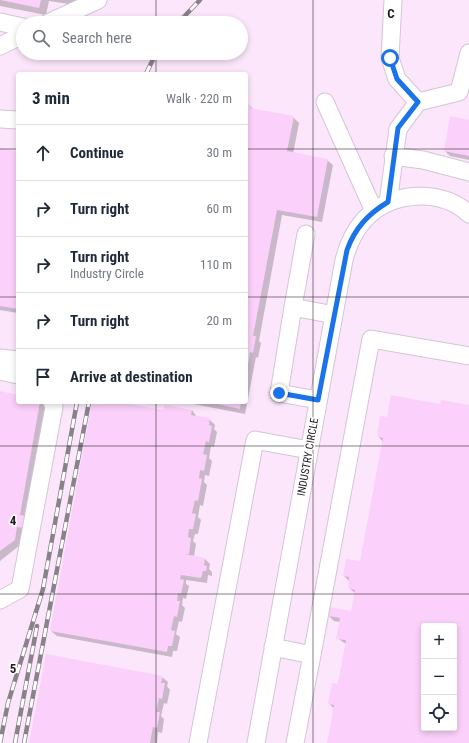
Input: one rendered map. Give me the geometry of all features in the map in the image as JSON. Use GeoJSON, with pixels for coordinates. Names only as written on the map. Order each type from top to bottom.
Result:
{"type":"FeatureCollection","features":[{"type":"Feature","properties":{"kind":"street"},"geometry":{"type":"LineString","coordinates":[[63,16],[98,0]]}},
{"type":"Feature","properties":{"kind":"street"},"geometry":{"type":"LineString","coordinates":[[393,0],[390,58],[397,79],[418,102]]}},
{"type":"Feature","properties":{"kind":"street"},"geometry":{"type":"LineString","coordinates":[[0,22],[16,25]]}},
{"type":"Feature","properties":{"kind":"street"},"geometry":{"type":"LineString","coordinates":[[0,46],[16,38]]}},
{"type":"Feature","properties":{"kind":"street"},"geometry":{"type":"LineString","coordinates":[[381,207],[398,128],[418,102],[459,92],[469,53]]}},
{"type":"Feature","properties":{"kind":"street"},"geometry":{"type":"LineString","coordinates":[[325,102],[381,207]]}},
{"type":"Feature","properties":{"kind":"street"},"geometry":{"type":"LineString","coordinates":[[0,119],[16,120]]}},
{"type":"Feature","properties":{"kind":"street"},"geometry":{"type":"LineString","coordinates":[[393,156],[423,160],[469,172]]}},
{"type":"Feature","properties":{"kind":"street"},"geometry":{"type":"LineString","coordinates":[[381,207],[414,196],[436,197],[456,204],[469,214]]}},
{"type":"Feature","properties":{"kind":"street","name":"INDUSTRY CIRCLE"},"geometry":{"type":"LineString","coordinates":[[256,743],[344,260],[349,244],[357,228],[381,207]]}},
{"type":"Feature","properties":{"kind":"street"},"geometry":{"type":"LineString","coordinates":[[306,234],[279,393],[318,400]]}},
{"type":"Feature","properties":{"kind":"street"},"geometry":{"type":"LineString","coordinates":[[293,307],[334,315]]}},
{"type":"Feature","properties":{"kind":"street"},"geometry":{"type":"LineString","coordinates":[[295,743],[371,339],[469,356]]}},
{"type":"Feature","properties":{"kind":"street"},"geometry":{"type":"LineString","coordinates":[[0,358],[16,360]]}},
{"type":"Feature","properties":{"kind":"street"},"geometry":{"type":"LineString","coordinates":[[0,371],[16,375]]}},
{"type":"Feature","properties":{"kind":"street"},"geometry":{"type":"LineString","coordinates":[[0,600],[20,589],[54,407],[53,404]]}},
{"type":"Feature","properties":{"kind":"street"},"geometry":{"type":"LineString","coordinates":[[198,743],[255,440],[309,450]]}},
{"type":"Feature","properties":{"kind":"street"},"geometry":{"type":"LineString","coordinates":[[273,647],[312,655]]}},
{"type":"Feature","properties":{"kind":"shaded area"},"geometry":{"type":"Polygon","coordinates":[[[0,0],[469,0],[469,743],[0,743],[0,0]]]}},
{"type":"Feature","properties":{"kind":"building"},"geometry":{"type":"Polygon","coordinates":[[[0,0],[41,0],[39,8],[0,0]]]}},
{"type":"Feature","properties":{"kind":"building"},"geometry":{"type":"Polygon","coordinates":[[[248,104],[251,105],[250,108],[294,116],[287,151],[328,159],[317,217],[277,210],[253,336],[256,336],[253,353],[250,352],[248,365],[248,104]]]}},
{"type":"Feature","properties":{"kind":"building"},"geometry":{"type":"Polygon","coordinates":[[[450,116],[469,120],[469,156],[444,151],[450,116]]]}},
{"type":"Feature","properties":{"kind":"building"},"geometry":{"type":"Polygon","coordinates":[[[0,148],[16,151],[16,309],[0,306],[0,148]]]}},
{"type":"Feature","properties":{"kind":"building"},"geometry":{"type":"Polygon","coordinates":[[[0,391],[16,395],[16,404],[40,404],[20,515],[27,516],[25,528],[17,527],[15,540],[0,551],[0,391]]]}},
{"type":"Feature","properties":{"kind":"building"},"geometry":{"type":"Polygon","coordinates":[[[391,395],[440,404],[441,400],[469,405],[469,743],[327,743],[334,705],[328,704],[332,683],[338,684],[346,640],[336,639],[340,618],[328,616],[329,607],[351,611],[355,590],[348,588],[349,577],[343,576],[346,559],[360,561],[383,438],[377,437],[380,416],[387,417],[391,395]]]}},
{"type":"Feature","properties":{"kind":"building"},"geometry":{"type":"Polygon","coordinates":[[[92,404],[129,404],[163,410],[165,405],[192,410],[191,415],[210,418],[209,425],[212,426],[209,442],[206,441],[203,454],[207,455],[204,471],[200,470],[199,478],[202,479],[198,501],[195,500],[192,513],[196,514],[193,529],[189,529],[188,537],[191,538],[189,554],[185,554],[205,558],[204,565],[207,566],[206,571],[203,571],[201,578],[181,575],[180,579],[184,580],[181,594],[178,593],[177,601],[180,601],[177,617],[174,616],[171,630],[175,631],[172,646],[168,646],[167,652],[50,631],[92,404]]]}},
{"type":"Feature","properties":{"kind":"building"},"geometry":{"type":"Polygon","coordinates":[[[217,404],[241,404],[240,409],[217,404]]]}},
{"type":"Feature","properties":{"kind":"building"},"geometry":{"type":"Polygon","coordinates":[[[46,654],[163,676],[161,683],[165,683],[162,699],[159,698],[156,712],[160,712],[157,728],[153,727],[150,743],[29,743],[46,654]]]}},
{"type":"Feature","properties":{"kind":"railway"},"geometry":{"type":"LineString","coordinates":[[185,16],[200,0]]}},
{"type":"Feature","properties":{"kind":"railway"},"geometry":{"type":"LineString","coordinates":[[147,72],[153,60]]}},
{"type":"Feature","properties":{"kind":"railway"},"geometry":{"type":"LineString","coordinates":[[0,743],[8,703],[43,589],[77,404]]}},
{"type":"Feature","properties":{"kind":"railway"},"geometry":{"type":"LineString","coordinates":[[24,743],[89,404]]}},
{"type":"Feature","properties":{"kind":"railway"},"geometry":{"type":"LineString","coordinates":[[15,743],[37,626]]}},
{"type":"Feature","properties":{"kind":"route"},"geometry":{"type":"LineString","coordinates":[[279,393],[318,400],[347,250],[357,228],[374,211],[388,202],[393,156],[398,128],[418,102],[397,79],[390,58]]}}]}
